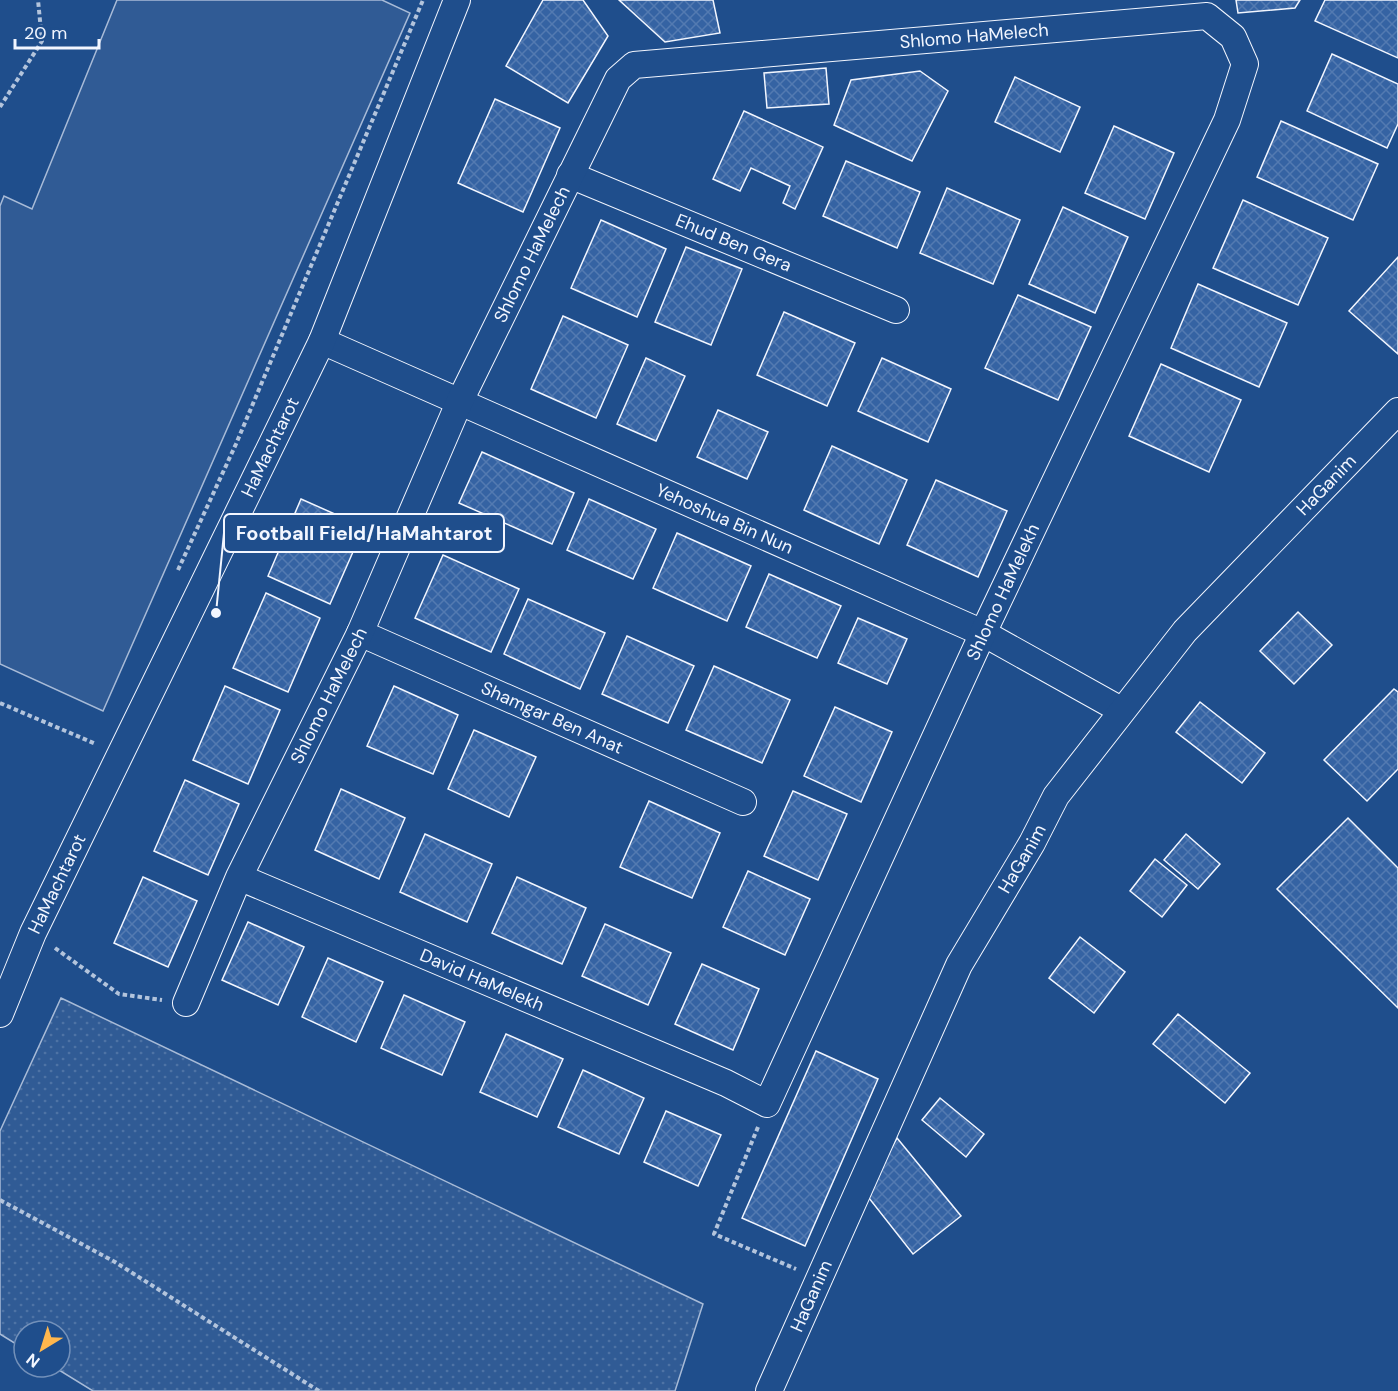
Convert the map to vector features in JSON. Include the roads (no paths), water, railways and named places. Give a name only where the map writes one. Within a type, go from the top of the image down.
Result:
[{"type":"street","name":"HaMachtarot","points":[[0,1014],[33,933],[322,341],[457,0]]},
{"type":"street","name":"Shlomo HaMelech","points":[[186,1003],[239,877],[360,633],[459,403],[618,79],[634,65],[1207,16],[1233,37]]},
{"type":"street","name":"Shlomo HaMelekh","points":[[726,1083],[767,1104],[983,633],[1227,120],[1245,64],[1233,37]]},
{"type":"street","name":"Ehud Ben Gera","points":[[570,176],[897,310]]},
{"type":"street","name":"Yehoshua Bin Nun","points":[[322,341],[983,633],[1121,710]]},
{"type":"street","name":"HaGanim","points":[[769,1391],[959,965],[1032,843],[1056,796],[1185,631],[1398,411]]},
{"type":"street","name":"Shamgar Ben Anat","points":[[360,633],[743,802]]},
{"type":"street","name":"David HaMelekh","points":[[239,877],[726,1083]]},
{"type":"place","name":"Football Field/HaMahtarot","points":[[216,613]]}]
